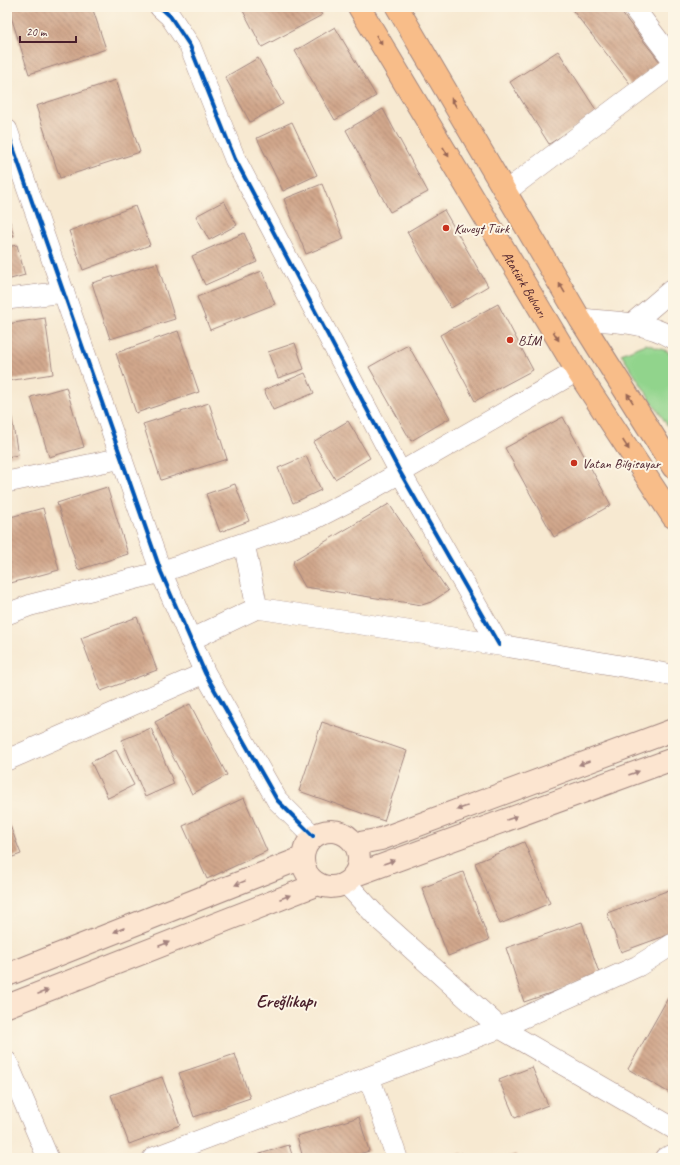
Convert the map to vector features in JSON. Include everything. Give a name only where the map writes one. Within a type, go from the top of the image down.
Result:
[{"type":"main road","name":"Atatürk Bulvarı","points":[[359,7],[576,371],[673,517]]},
{"type":"main road","points":[[397,7],[580,319],[673,467]]},
{"type":"main road","points":[[355,844],[381,839],[673,730]]},
{"type":"main road","points":[[350,879],[357,870],[359,859],[358,849],[349,836],[340,831],[330,830],[324,830],[313,836],[307,842],[303,852],[302,858],[305,872],[311,880],[318,884],[328,887],[338,886],[350,879],[673,759]]},
{"type":"main road","points":[[7,975],[302,858]]},
{"type":"main road","points":[[7,1006],[318,884]]},
{"type":"street","points":[[160,7],[170,16],[190,46],[235,159],[400,472],[499,644]]},
{"type":"street","points":[[634,7],[673,60]]},
{"type":"street","points":[[506,192],[673,65]]},
{"type":"street","points":[[7,130],[13,165],[64,292],[161,572],[190,640],[205,672],[277,800],[313,836]]},
{"type":"street","points":[[633,323],[673,289]]},
{"type":"street","points":[[7,299],[64,292]]},
{"type":"street","points":[[580,319],[633,323],[660,330],[673,338]]},
{"type":"street","points":[[7,614],[31,605],[161,572],[316,518],[363,494],[576,371]]},
{"type":"street","points":[[7,482],[122,458]]},
{"type":"street","points":[[244,543],[257,608]]},
{"type":"street","points":[[190,640],[257,608],[499,644],[673,675]]},
{"type":"street","points":[[7,760],[205,672]]},
{"type":"street","points":[[350,879],[379,919],[500,1028],[673,1128]]},
{"type":"street","points":[[167,1156],[369,1077],[500,1028],[638,966],[673,944]]},
{"type":"street","points":[[7,1062],[48,1158]]},
{"type":"street","points":[[369,1077],[397,1158]]},
{"type":"street","points":[[665,1158],[673,1155]]},
{"type":"green space","points":[[646,344],[667,351],[673,356],[673,434],[621,354]]},
{"type":"building","points":[[8,7],[92,7],[106,49],[29,74]]},
{"type":"building","points":[[241,7],[317,7],[322,15],[262,47]]},
{"type":"building","points":[[570,7],[617,7],[660,62],[631,85]]},
{"type":"building","points":[[335,27],[376,96],[335,120],[295,51]]},
{"type":"building","points":[[558,51],[598,113],[549,144],[510,82]]},
{"type":"building","points":[[258,58],[283,104],[250,122],[225,77]]},
{"type":"building","points":[[116,80],[140,152],[60,178],[36,106]]},
{"type":"building","points":[[383,109],[428,192],[390,212],[346,130]]},
{"type":"building","points":[[292,122],[317,175],[283,191],[257,138]]},
{"type":"building","points":[[322,184],[344,239],[306,254],[284,199]]},
{"type":"building","points":[[224,201],[237,225],[209,240],[196,216]]},
{"type":"building","points":[[135,206],[150,245],[83,270],[69,231]]},
{"type":"building","points":[[444,210],[488,286],[451,308],[407,232]]},
{"type":"building","points":[[7,213],[14,236],[7,238]]},
{"type":"building","points":[[244,233],[257,262],[205,285],[192,256]]},
{"type":"building","points":[[17,245],[25,275],[7,280],[7,247]]},
{"type":"building","points":[[157,263],[175,319],[110,339],[92,283]]},
{"type":"building","points":[[262,271],[275,304],[210,330],[197,297]]},
{"type":"building","points":[[498,304],[533,370],[475,401],[440,335]]},
{"type":"building","points":[[45,318],[53,374],[7,381],[7,324]]},
{"type":"building","points":[[178,331],[199,392],[136,413],[116,353]]},
{"type":"building","points":[[295,343],[304,369],[278,378],[268,352]]},
{"type":"building","points":[[408,345],[450,418],[411,441],[369,367]]},
{"type":"building","points":[[305,373],[314,393],[273,410],[264,390]]},
{"type":"building","points":[[66,387],[84,447],[49,457],[31,397]]},
{"type":"building","points":[[209,403],[227,459],[161,480],[143,424]]},
{"type":"building","points":[[7,407],[10,407],[18,455],[7,457]]},
{"type":"building","points":[[563,417],[611,505],[554,537],[505,448]]},
{"type":"building","points":[[348,421],[370,458],[335,479],[313,442]]},
{"type":"building","points":[[306,456],[321,490],[293,503],[278,468]]},
{"type":"building","points":[[235,484],[249,521],[220,532],[206,494]]},
{"type":"building","points":[[107,487],[128,554],[78,570],[57,503]]},
{"type":"building","points":[[389,504],[448,591],[431,602],[422,605],[305,587],[293,565],[294,560]]},
{"type":"building","points":[[43,508],[59,570],[7,584],[7,518]]},
{"type":"building","points":[[137,617],[157,670],[101,691],[81,638]]},
{"type":"building","points":[[190,704],[227,775],[192,794],[155,722]]},
{"type":"building","points":[[322,722],[407,751],[384,821],[299,791]]},
{"type":"building","points":[[151,728],[174,784],[145,797],[122,740]]},
{"type":"building","points":[[116,750],[134,785],[108,798],[91,762]]},
{"type":"building","points":[[244,798],[267,851],[207,879],[183,826]]},
{"type":"building","points":[[7,818],[21,854],[7,859]]},
{"type":"building","points":[[524,842],[550,903],[500,924],[475,863]]},
{"type":"building","points":[[463,872],[489,940],[448,956],[422,888]]},
{"type":"building","points":[[672,889],[673,933],[621,952],[607,913]]},
{"type":"building","points":[[582,922],[600,976],[524,1002],[506,948]]},
{"type":"building","points":[[668,998],[673,1000],[673,1095],[628,1069]]},
{"type":"building","points":[[235,1054],[250,1098],[194,1117],[179,1073]]},
{"type":"building","points":[[532,1067],[548,1105],[515,1118],[499,1080]]},
{"type":"building","points":[[162,1077],[180,1125],[129,1144],[111,1095]]},
{"type":"building","points":[[359,1117],[369,1151],[346,1158],[303,1158],[297,1136]]},
{"type":"building","points":[[289,1145],[293,1158],[247,1158]]},
{"type":"building","points":[[462,1153],[464,1158],[449,1158]]},
{"type":"building","points":[[516,1154],[518,1158],[505,1158]]},
{"type":"cycle path","points":[[160,7],[170,16],[190,46],[235,159],[400,472],[499,645]]},
{"type":"cycle path","points":[[7,130],[161,572],[205,673],[277,800],[313,836]]},
{"type":"place","name":"Kuveyt Türk","points":[[446,228]]},
{"type":"place","name":"BİM","points":[[510,340]]},
{"type":"place","name":"Vatan Bilgisayar","points":[[574,463]]},
{"type":"district","name":"Ereğlikapı","points":[[286,1001]]}]
